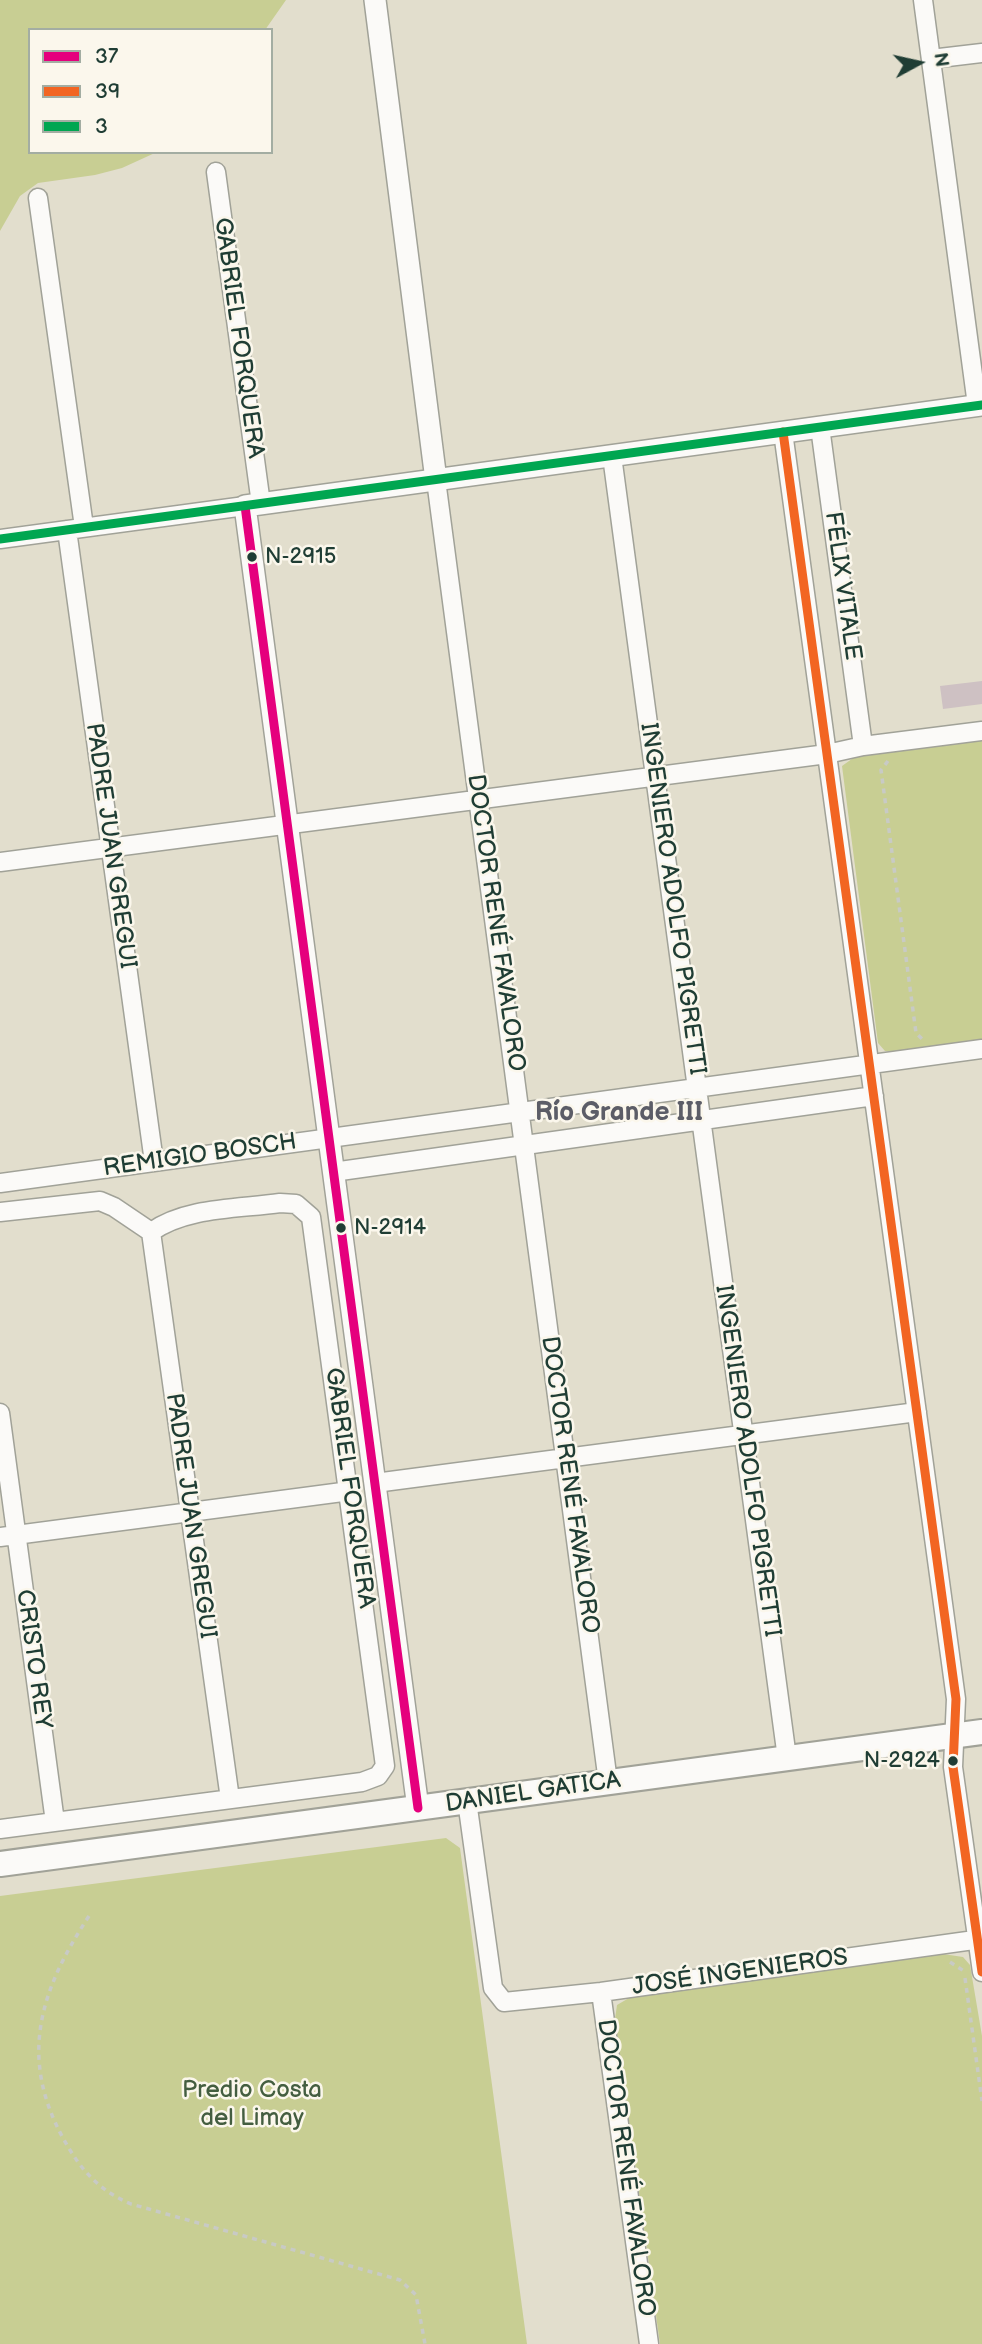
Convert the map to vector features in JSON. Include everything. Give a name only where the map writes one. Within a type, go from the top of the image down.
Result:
[{"type":"main road","name":"DANIEL GATICA","points":[[0,1864],[982,1732]]},
{"type":"street","name":"DOCTOR RENÉ FAVALORO","points":[[375,0],[608,1783]]},
{"type":"street","points":[[0,538],[979,405],[923,0]]},
{"type":"street","points":[[931,59],[982,53]]},
{"type":"street","name":"GABRIEL FORQUERA","points":[[216,172],[287,825],[418,1808]]},
{"type":"street","name":"PADRE JUAN GREGUI","points":[[38,198],[110,848],[154,1163]]},
{"type":"street","name":"FÉLIX VITALE","points":[[820,427],[863,746]]},
{"type":"street","name":"FÉLIX VITALE","points":[[783,432],[956,1699],[953,1768],[980,1940],[982,1972]]},
{"type":"street","name":"INGENIERO ADOLFO PIGRETTI","points":[[612,456],[787,1758]]},
{"type":"street","points":[[0,862],[655,777],[982,731]]},
{"type":"street","name":"REMIGIO BOSCH","points":[[0,1183],[982,1049]]},
{"type":"street","points":[[333,1172],[874,1096]]},
{"type":"street","name":"REMIGIO BOSCH","points":[[0,1212],[100,1202],[114,1207],[150,1232]]},
{"type":"street","name":"GABRIEL FORQUERA","points":[[150,1232],[169,1221],[185,1216],[280,1203],[302,1207],[311,1217],[314,1230],[385,1753],[382,1772],[368,1780],[230,1799]]},
{"type":"street","name":"PADRE JUAN GREGUI","points":[[150,1232],[230,1799]]},
{"type":"street","points":[[375,1483],[917,1412]]},
{"type":"street","name":"CRISTO REY","points":[[0,1413],[8,1536],[55,1822]]},
{"type":"street","points":[[8,1536],[350,1491]]},
{"type":"street","points":[[0,1829],[230,1799]]},
{"type":"street","name":"JOSÉ INGENIEROS","points":[[467,1801],[493,1988],[499,1999],[516,2003],[980,1940]]},
{"type":"street","name":"DOCTOR RENÉ FAVALORO","points":[[601,1992],[649,2344]]},
{"type":"path","points":[[890,758],[881,771],[916,1032],[926,1043]]},
{"type":"path","points":[[89,1916],[56,1969],[43,2016],[39,2053],[43,2090],[50,2112],[85,2173],[99,2187],[131,2204],[400,2280],[416,2295],[420,2304],[425,2344]]},
{"type":"path","points":[[938,1963],[951,1962],[964,1970],[982,2101]]},
{"type":"green space","points":[[0,0],[286,0],[266,28],[28,28],[28,154],[153,154],[122,168],[95,175],[38,183],[20,196],[0,231]]},
{"type":"green space","points":[[982,740],[982,1041],[897,1052],[885,1051],[878,1043],[842,766],[856,756]]},
{"type":"green space","name":"Predio Costa del Limay","points":[[446,1838],[460,1848],[527,2344],[0,2344],[0,1896]]},
{"type":"green space","points":[[943,1954],[963,1957],[970,1965],[982,2036],[982,2344],[660,2344],[615,2019],[617,2005],[629,1998]]},
{"type":"building","points":[[982,681],[982,704],[943,709],[940,686]]},
{"type":"transit line","name":"3","points":[[0,539],[982,405]]},
{"type":"transit line","name":"39","points":[[783,432],[956,1699],[953,1767],[982,1972]]},
{"type":"transit line","name":"37","points":[[245,506],[418,1808]]},
{"type":"place","name":"N-2915","points":[[252,557]]},
{"type":"place","name":"N-2914","points":[[341,1228]]},
{"type":"place","name":"N-2924","points":[[953,1761]]},
{"type":"district","name":"Río Grande III","points":[[619,1113]]}]
